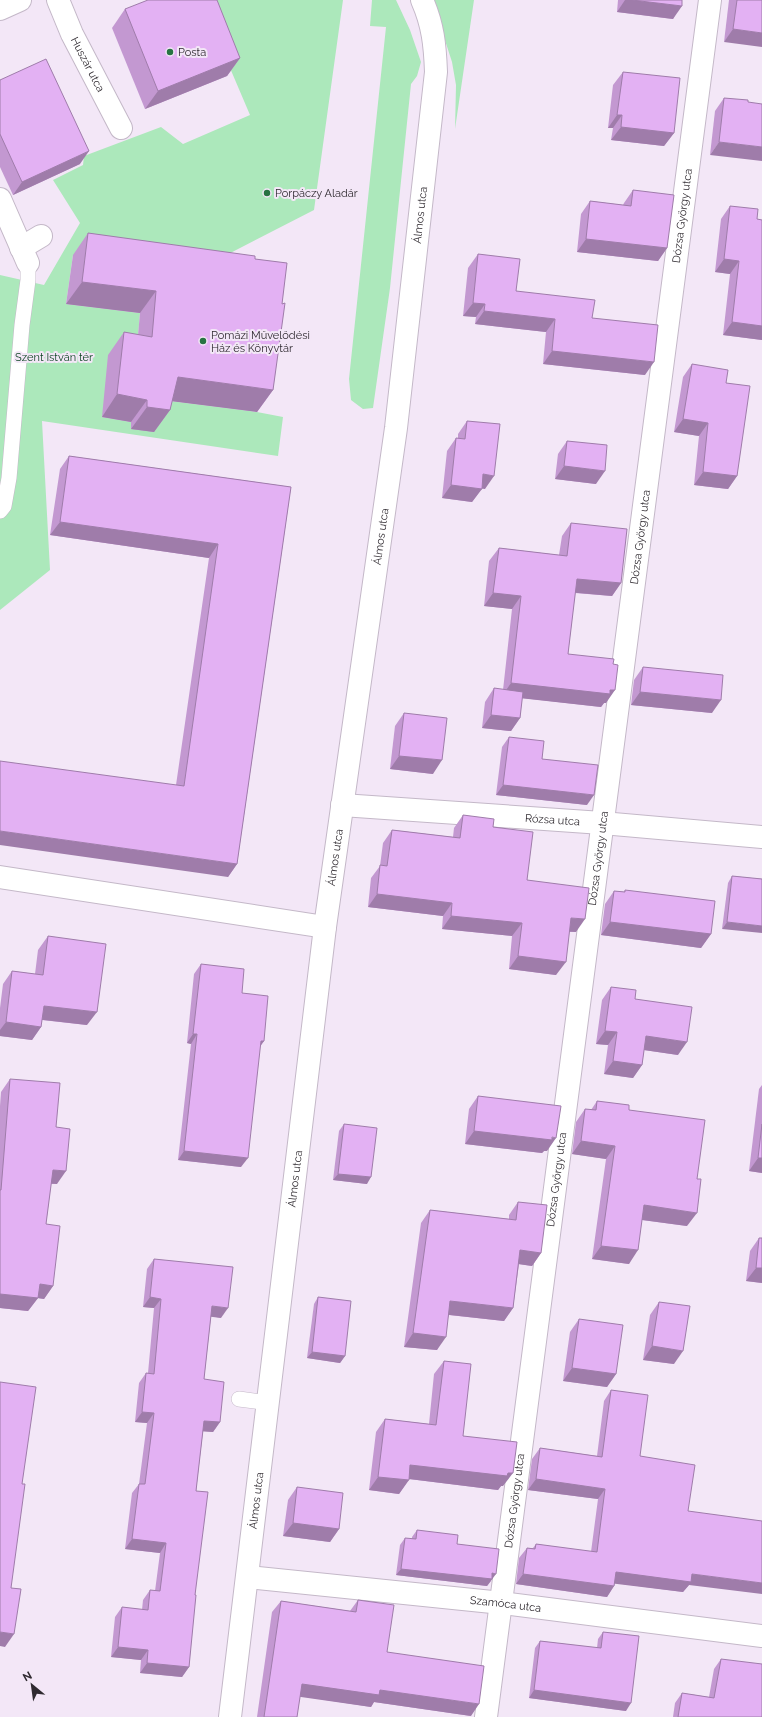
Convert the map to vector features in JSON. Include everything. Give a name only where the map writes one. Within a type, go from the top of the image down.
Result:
[{"type":"street","points":[[0,9],[20,0]]},
{"type":"street","name":"Huszár utca","points":[[58,0],[72,34],[121,128]]},
{"type":"street","name":"Álmos utca","points":[[230,1717],[269,1403],[325,927],[396,428],[436,72],[435,43],[430,17],[422,0]]},
{"type":"street","name":"Dózsa György utca","points":[[486,1717],[710,0]]},
{"type":"street","points":[[0,199],[24,256],[41,236]]},
{"type":"street","name":"Rózsa utca","points":[[342,805],[602,823],[762,837]]},
{"type":"street","points":[[0,877],[325,927]]},
{"type":"street","name":"Szamóca utca","points":[[248,1577],[502,1602],[762,1636]]},
{"type":"lane","points":[[0,511],[4,506],[9,478],[22,325],[28,280],[24,256]]},
{"type":"lane","points":[[238,1399],[269,1403]]},
{"type":"green space","name":"Szent István tér","points":[[201,0],[343,0],[314,210],[207,265],[73,255],[66,304],[140,313],[136,359],[102,417],[131,422],[131,429],[162,400],[257,412],[283,417],[278,456],[42,421],[50,570],[0,610],[0,275],[44,285],[80,223],[53,180],[83,165],[84,156],[161,127],[183,144],[250,115]]},
{"type":"green space","points":[[372,0],[396,0],[410,30],[421,62],[417,76],[411,84],[390,288],[373,408],[363,409],[351,400],[349,379],[386,27],[370,26]]},
{"type":"green space","points":[[432,0],[474,0],[455,129],[456,85],[452,62]]},
{"type":"building","name":"Posta","points":[[148,0],[217,0],[240,58],[158,91],[125,9]]},
{"type":"building","points":[[632,0],[682,0],[682,6]]},
{"type":"building","points":[[737,0],[762,0],[762,33],[733,29]]},
{"type":"building","points":[[46,59],[89,151],[22,182],[0,134],[0,80]]},
{"type":"building","points":[[623,72],[680,78],[674,133],[621,127],[622,115],[617,115]]},
{"type":"building","points":[[724,98],[748,100],[748,102],[762,104],[762,147],[719,142]]},
{"type":"building","points":[[633,190],[674,195],[667,248],[586,239],[590,201],[631,206]]},
{"type":"building","points":[[730,206],[758,209],[757,219],[762,220],[762,326],[732,322],[739,261],[724,259]]},
{"type":"building","name":"Pomázi Művelődési Ház és Könyvtár","points":[[88,233],[255,256],[255,259],[287,263],[282,304],[285,303],[273,390],[178,377],[170,410],[147,407],[147,400],[117,394],[124,332],[152,337],[156,291],[82,282]]},
{"type":"building","points":[[478,254],[520,259],[516,291],[595,300],[592,318],[658,325],[654,362],[552,351],[555,319],[484,311],[485,304],[473,303]]},
{"type":"building","points":[[692,364],[728,370],[726,383],[750,386],[737,476],[703,472],[708,423],[683,419]]},
{"type":"building","points":[[467,421],[500,424],[494,476],[483,474],[482,489],[451,485],[456,438],[465,439]]},
{"type":"building","points":[[567,441],[607,445],[605,471],[564,466]]},
{"type":"building","points":[[69,456],[291,487],[237,864],[0,831],[0,761],[184,786],[218,544],[60,522]]},
{"type":"building","points":[[571,523],[627,529],[621,583],[577,579],[568,654],[614,659],[613,664],[618,665],[615,690],[610,690],[610,694],[511,683],[521,596],[493,593],[499,548],[567,556]]},
{"type":"building","points":[[643,667],[723,675],[721,700],[640,692]]},
{"type":"building","points":[[494,688],[523,692],[520,718],[491,715]]},
{"type":"building","points":[[404,713],[447,718],[442,760],[399,756]]},
{"type":"building","points":[[509,737],[544,741],[542,759],[598,765],[594,795],[503,785]]},
{"type":"building","points":[[463,815],[494,819],[493,827],[533,832],[527,880],[589,888],[585,919],[571,918],[566,962],[518,956],[522,923],[451,916],[452,903],[377,894],[380,865],[387,866],[392,830],[460,838]]},
{"type":"building","points":[[732,876],[762,879],[762,926],[727,922]]},
{"type":"building","points":[[625,890],[715,901],[711,934],[610,922],[614,891],[625,892]]},
{"type":"building","points":[[48,936],[106,944],[97,1012],[44,1006],[41,1027],[6,1022],[12,971],[43,975]]},
{"type":"building","points":[[201,964],[244,969],[242,993],[268,996],[264,1041],[261,1041],[248,1158],[184,1151],[197,1034],[193,1034]]},
{"type":"building","points":[[611,987],[636,990],[635,999],[692,1007],[687,1042],[646,1036],[642,1065],[613,1061],[617,1032],[605,1031]]},
{"type":"building","points":[[10,1079],[60,1083],[56,1127],[70,1129],[66,1171],[53,1170],[46,1224],[60,1226],[53,1286],[40,1284],[38,1298],[0,1294],[0,1190]]},
{"type":"building","points":[[478,1096],[561,1106],[556,1138],[552,1137],[552,1140],[474,1131]]},
{"type":"building","points":[[597,1101],[629,1105],[629,1110],[705,1120],[697,1179],[701,1179],[697,1213],[644,1205],[638,1250],[601,1246],[615,1146],[581,1141],[585,1109],[596,1110]]},
{"type":"building","points":[[344,1124],[377,1128],[371,1177],[338,1174]]},
{"type":"building","points":[[762,1124],[762,1158],[758,1158]]},
{"type":"building","points":[[518,1202],[547,1205],[541,1253],[520,1250],[513,1308],[450,1301],[446,1337],[413,1333],[430,1210],[516,1220]]},
{"type":"building","points":[[759,1238],[762,1238],[762,1268],[756,1268]]},
{"type":"building","points":[[154,1259],[233,1267],[228,1308],[212,1306],[204,1379],[224,1382],[220,1422],[204,1421],[196,1491],[208,1492],[195,1595],[189,1667],[147,1663],[148,1650],[118,1647],[122,1607],[148,1610],[150,1590],[160,1591],[166,1543],[132,1539],[139,1484],[145,1484],[154,1413],[142,1412],[146,1373],[154,1374],[161,1299],[150,1297]]},
{"type":"building","points":[[318,1297],[351,1301],[345,1356],[312,1352]]},
{"type":"building","points":[[659,1302],[690,1306],[683,1351],[652,1346]]},
{"type":"building","points":[[579,1319],[623,1325],[616,1374],[572,1368]]},
{"type":"building","points":[[444,1361],[471,1364],[463,1436],[517,1442],[513,1473],[508,1473],[507,1476],[410,1465],[409,1480],[378,1477],[385,1419],[436,1425]]},
{"type":"building","points":[[0,1382],[36,1387],[22,1484],[25,1484],[11,1588],[21,1589],[14,1634],[0,1632]]},
{"type":"building","points":[[611,1390],[648,1395],[640,1456],[695,1465],[688,1511],[762,1521],[762,1583],[692,1574],[691,1582],[616,1572],[614,1586],[523,1574],[527,1548],[535,1549],[536,1544],[597,1552],[605,1489],[536,1479],[540,1448],[602,1457]]},
{"type":"building","points":[[297,1487],[343,1493],[339,1529],[293,1523]]},
{"type":"building","points":[[417,1530],[458,1535],[457,1544],[499,1549],[496,1574],[492,1573],[492,1579],[401,1569],[405,1538],[416,1539]]},
{"type":"building","points":[[358,1600],[394,1605],[387,1652],[484,1666],[479,1704],[380,1690],[379,1695],[302,1684],[297,1717],[264,1717],[281,1601],[356,1612]]},
{"type":"building","points":[[603,1632],[639,1636],[631,1703],[534,1690],[540,1641],[601,1648]]},
{"type":"building","points":[[721,1659],[762,1664],[762,1717],[678,1717],[682,1693],[714,1698]]},
{"type":"place","name":"Posta","points":[[170,52]]},
{"type":"place","name":"Porpáczy Aladár","points":[[267,193]]},
{"type":"place","name":"Pomázi Művelődési Ház és Könyvtár","points":[[203,341]]}]
